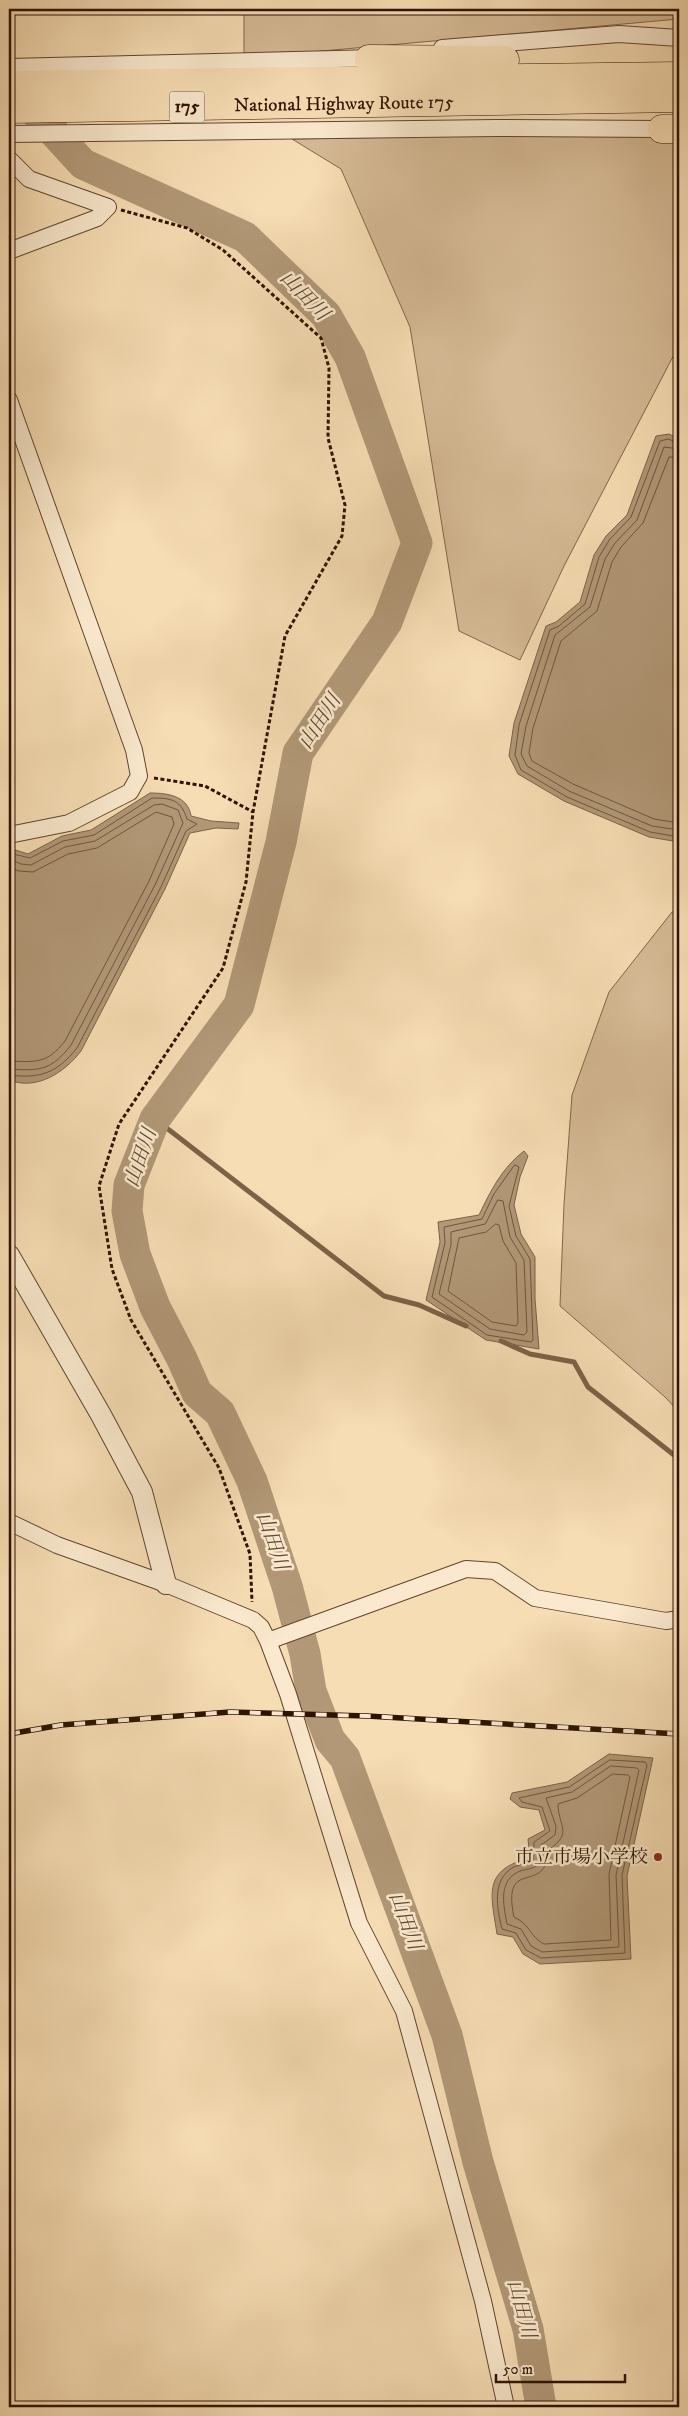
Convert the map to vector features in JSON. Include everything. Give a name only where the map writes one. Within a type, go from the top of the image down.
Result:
[{"type":"highway","name":"National Highway Route 175","points":[[9,109],[366,94],[630,77],[679,76]]},
{"type":"highway","name":"National Highway Route 175","points":[[9,85],[366,94],[679,98]]},
{"type":"street","points":[[9,134],[366,94],[422,49],[619,34],[679,38]]},
{"type":"street","points":[[9,67],[366,94],[497,128],[674,131]]},
{"type":"street","points":[[9,159],[29,179],[108,207],[97,218],[9,251]]},
{"type":"street","points":[[9,400],[134,750],[139,776],[130,792],[69,823],[9,835]]},
{"type":"street","points":[[9,1255],[101,1415],[142,1492],[166,1584]]},
{"type":"street","points":[[9,1522],[58,1545],[166,1584],[253,1620],[261,1627],[268,1640],[288,1694],[359,1923],[404,2011],[483,2301],[506,2407]]},
{"type":"street","points":[[268,1640],[466,1569],[494,1571],[535,1598],[666,1621],[679,1619]]},
{"type":"path","points":[[108,207],[186,228],[223,250],[321,338],[329,368],[328,438],[345,506],[342,536],[284,636],[253,812],[246,882],[223,968],[119,1124],[100,1186],[112,1269],[131,1320],[219,1468],[250,1554],[253,1620]]},
{"type":"path","points":[[139,776],[205,786],[253,812]]},
{"type":"shaded area","points":[[244,9],[679,9],[679,19],[244,58]]},
{"type":"shaded area","points":[[679,132],[679,345],[564,566],[520,660],[459,631],[410,327],[341,169],[292,139]]},
{"type":"shaded area","points":[[679,911],[679,1412],[665,1397],[560,1306],[564,1204],[572,1095],[609,992],[672,912]]},
{"type":"water","points":[[669,434],[679,439],[679,842],[649,837],[564,801],[518,774],[509,756],[514,723],[546,626],[556,622],[580,602],[594,555],[606,536],[627,515],[656,436]]},
{"type":"water","points":[[150,793],[176,797],[186,804],[191,816],[211,821],[239,823],[238,829],[216,828],[190,833],[165,889],[81,1051],[74,1059],[50,1078],[30,1083],[19,1083],[9,1080],[9,848],[28,854],[62,836],[91,830]]},
{"type":"water","points":[[524,1151],[528,1156],[520,1177],[514,1205],[521,1234],[535,1257],[535,1299],[539,1349],[486,1340],[426,1300],[440,1242],[438,1222],[479,1215],[503,1172]]},
{"type":"water","points":[[609,1754],[653,1758],[627,1876],[631,1959],[540,1964],[523,1954],[513,1937],[497,1934],[492,1896],[493,1885],[504,1869],[530,1858],[528,1839],[545,1830],[539,1810],[520,1807],[510,1799],[512,1793],[567,1782]]},
{"type":"waterway","name":"山田川","points":[[16,91],[83,164],[245,237],[326,315],[350,357],[417,543],[387,622],[298,753],[281,842],[239,1005],[155,1119],[129,1185],[127,1211],[135,1254],[155,1307],[197,1393],[220,1413],[252,1481],[287,1586],[305,1654],[311,1691],[330,1740],[345,1758],[447,2035],[478,2162],[528,2329],[541,2407]]},
{"type":"waterway","points":[[155,1119],[384,1296],[419,1305],[466,1326]]},
{"type":"waterway","points":[[501,1341],[530,1354],[574,1362],[588,1387],[679,1459]]},
{"type":"railway","points":[[9,1734],[61,1725],[230,1712],[367,1716],[679,1734]]},
{"type":"place","name":"市立市場小学校","points":[[658,1857]]}]
